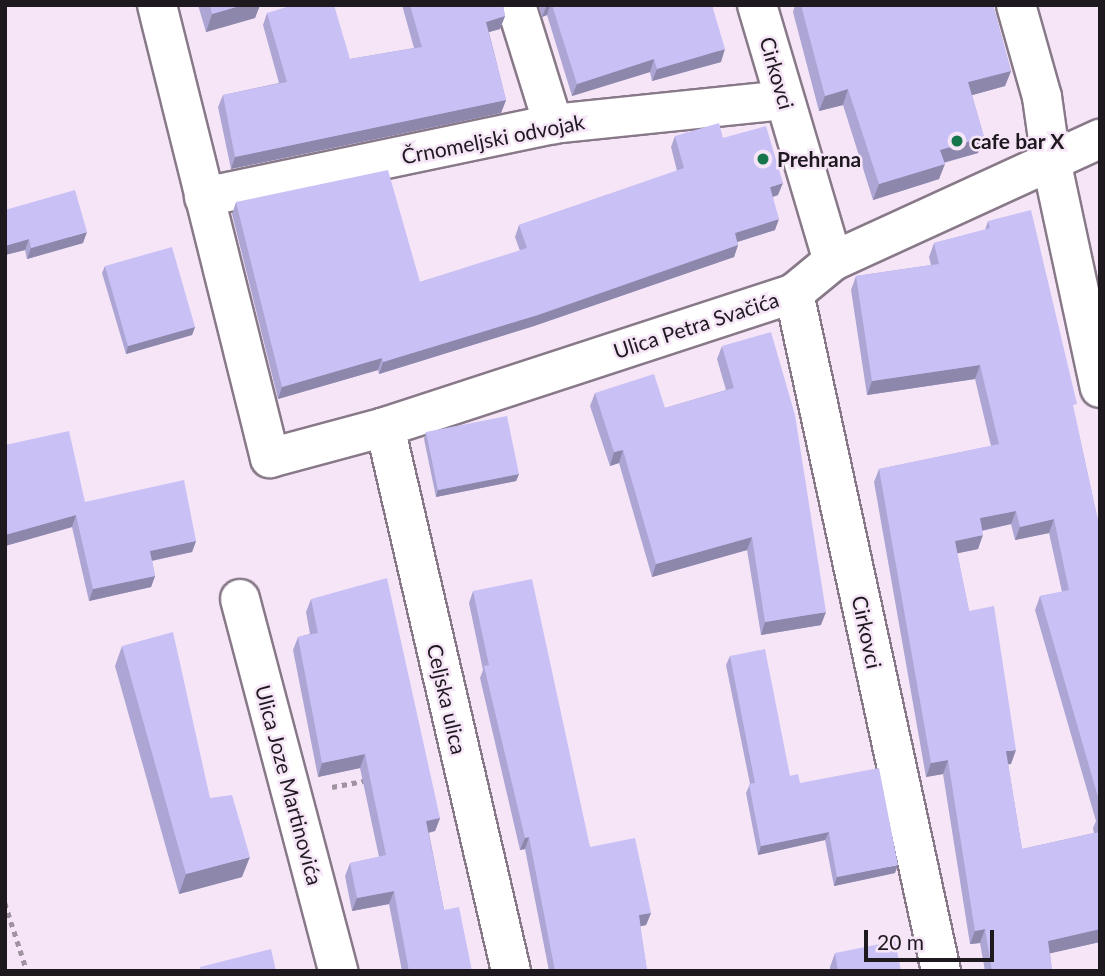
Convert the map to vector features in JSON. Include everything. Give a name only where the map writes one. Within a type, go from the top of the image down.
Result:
[{"type":"street","points":[[157,5],[204,197]]},
{"type":"street","points":[[516,5],[553,124]]},
{"type":"street","name":"Cirkovci","points":[[757,5],[833,261]]},
{"type":"street","points":[[1016,5],[1042,97],[1051,160],[1100,388]]},
{"type":"street","name":"Črnomeljski odvojak","points":[[204,197],[553,124],[785,100]]},
{"type":"street","name":"Ulica Petra Svačića","points":[[204,197],[270,458],[385,427],[794,293],[833,261],[1100,139]]},
{"type":"street","name":"Cirkovci","points":[[794,293],[941,971]]},
{"type":"street","name":"Celjska ulica","points":[[385,427],[510,971]]},
{"type":"street","name":"Ulica Joze Martinovića","points":[[240,599],[338,971]]},
{"type":"path","points":[[291,795],[370,779]]},
{"type":"path","points":[[5,903],[27,971]]},
{"type":"building","points":[[210,5],[243,5],[212,14]]},
{"type":"building","points":[[293,5],[334,5],[350,59],[422,47],[410,5],[503,5],[505,16],[486,22],[506,100],[235,157],[223,95],[287,82],[267,13]]},
{"type":"building","points":[[552,5],[712,5],[725,49],[657,69],[654,59],[577,84]]},
{"type":"building","points":[[801,5],[993,5],[1011,71],[968,82],[984,137],[940,150],[945,164],[879,184],[848,89],[825,96]]},
{"type":"building","points":[[719,123],[723,138],[766,126],[783,183],[770,187],[779,219],[735,233],[738,245],[538,315],[383,362],[382,358],[282,387],[236,202],[388,170],[420,282],[527,248],[519,225],[684,168],[675,136]]},
{"type":"building","points":[[75,190],[87,232],[31,248],[29,239],[5,246],[5,210]]},
{"type":"building","points":[[1031,210],[1077,404],[1073,405],[1100,530],[1100,804],[1040,596],[1069,590],[1054,519],[1020,527],[1016,511],[980,518],[983,535],[955,541],[969,611],[994,606],[1016,750],[1006,751],[1022,849],[1100,832],[1100,929],[1048,941],[1052,971],[992,971],[985,929],[975,931],[948,760],[931,763],[879,469],[999,444],[980,365],[872,381],[856,276],[939,264],[934,243],[990,228],[988,221]]},
{"type":"building","points":[[172,247],[195,327],[128,346],[105,266]]},
{"type":"building","points":[[771,332],[795,415],[826,612],[765,622],[752,537],[656,564],[623,450],[614,452],[595,393],[654,374],[665,408],[734,388],[722,346]]},
{"type":"building","points":[[507,416],[519,474],[438,490],[426,432]]},
{"type":"building","points":[[69,431],[85,502],[184,480],[196,541],[150,551],[155,576],[93,589],[76,515],[5,535],[5,445]]},
{"type":"building","points":[[387,578],[440,818],[426,821],[444,910],[459,907],[472,971],[409,971],[394,891],[357,898],[350,863],[386,855],[365,754],[322,763],[298,637],[318,633],[311,599]]},
{"type":"building","points":[[532,579],[590,847],[635,838],[651,913],[639,915],[647,971],[555,971],[529,837],[525,838],[484,666],[489,665],[473,591]]},
{"type":"building","points":[[173,632],[210,798],[232,795],[250,857],[186,874],[122,646]]},
{"type":"building","points":[[765,649],[790,776],[798,774],[800,783],[879,768],[898,865],[837,877],[829,832],[761,846],[749,784],[755,783],[730,656]]},
{"type":"building","points":[[895,941],[901,971],[838,971],[835,953]]},
{"type":"building","points":[[271,949],[276,971],[201,971],[200,967]]},
{"type":"place","name":"cafe bar X","points":[[957,141]]},
{"type":"place","name":"Prehrana","points":[[763,159]]}]
